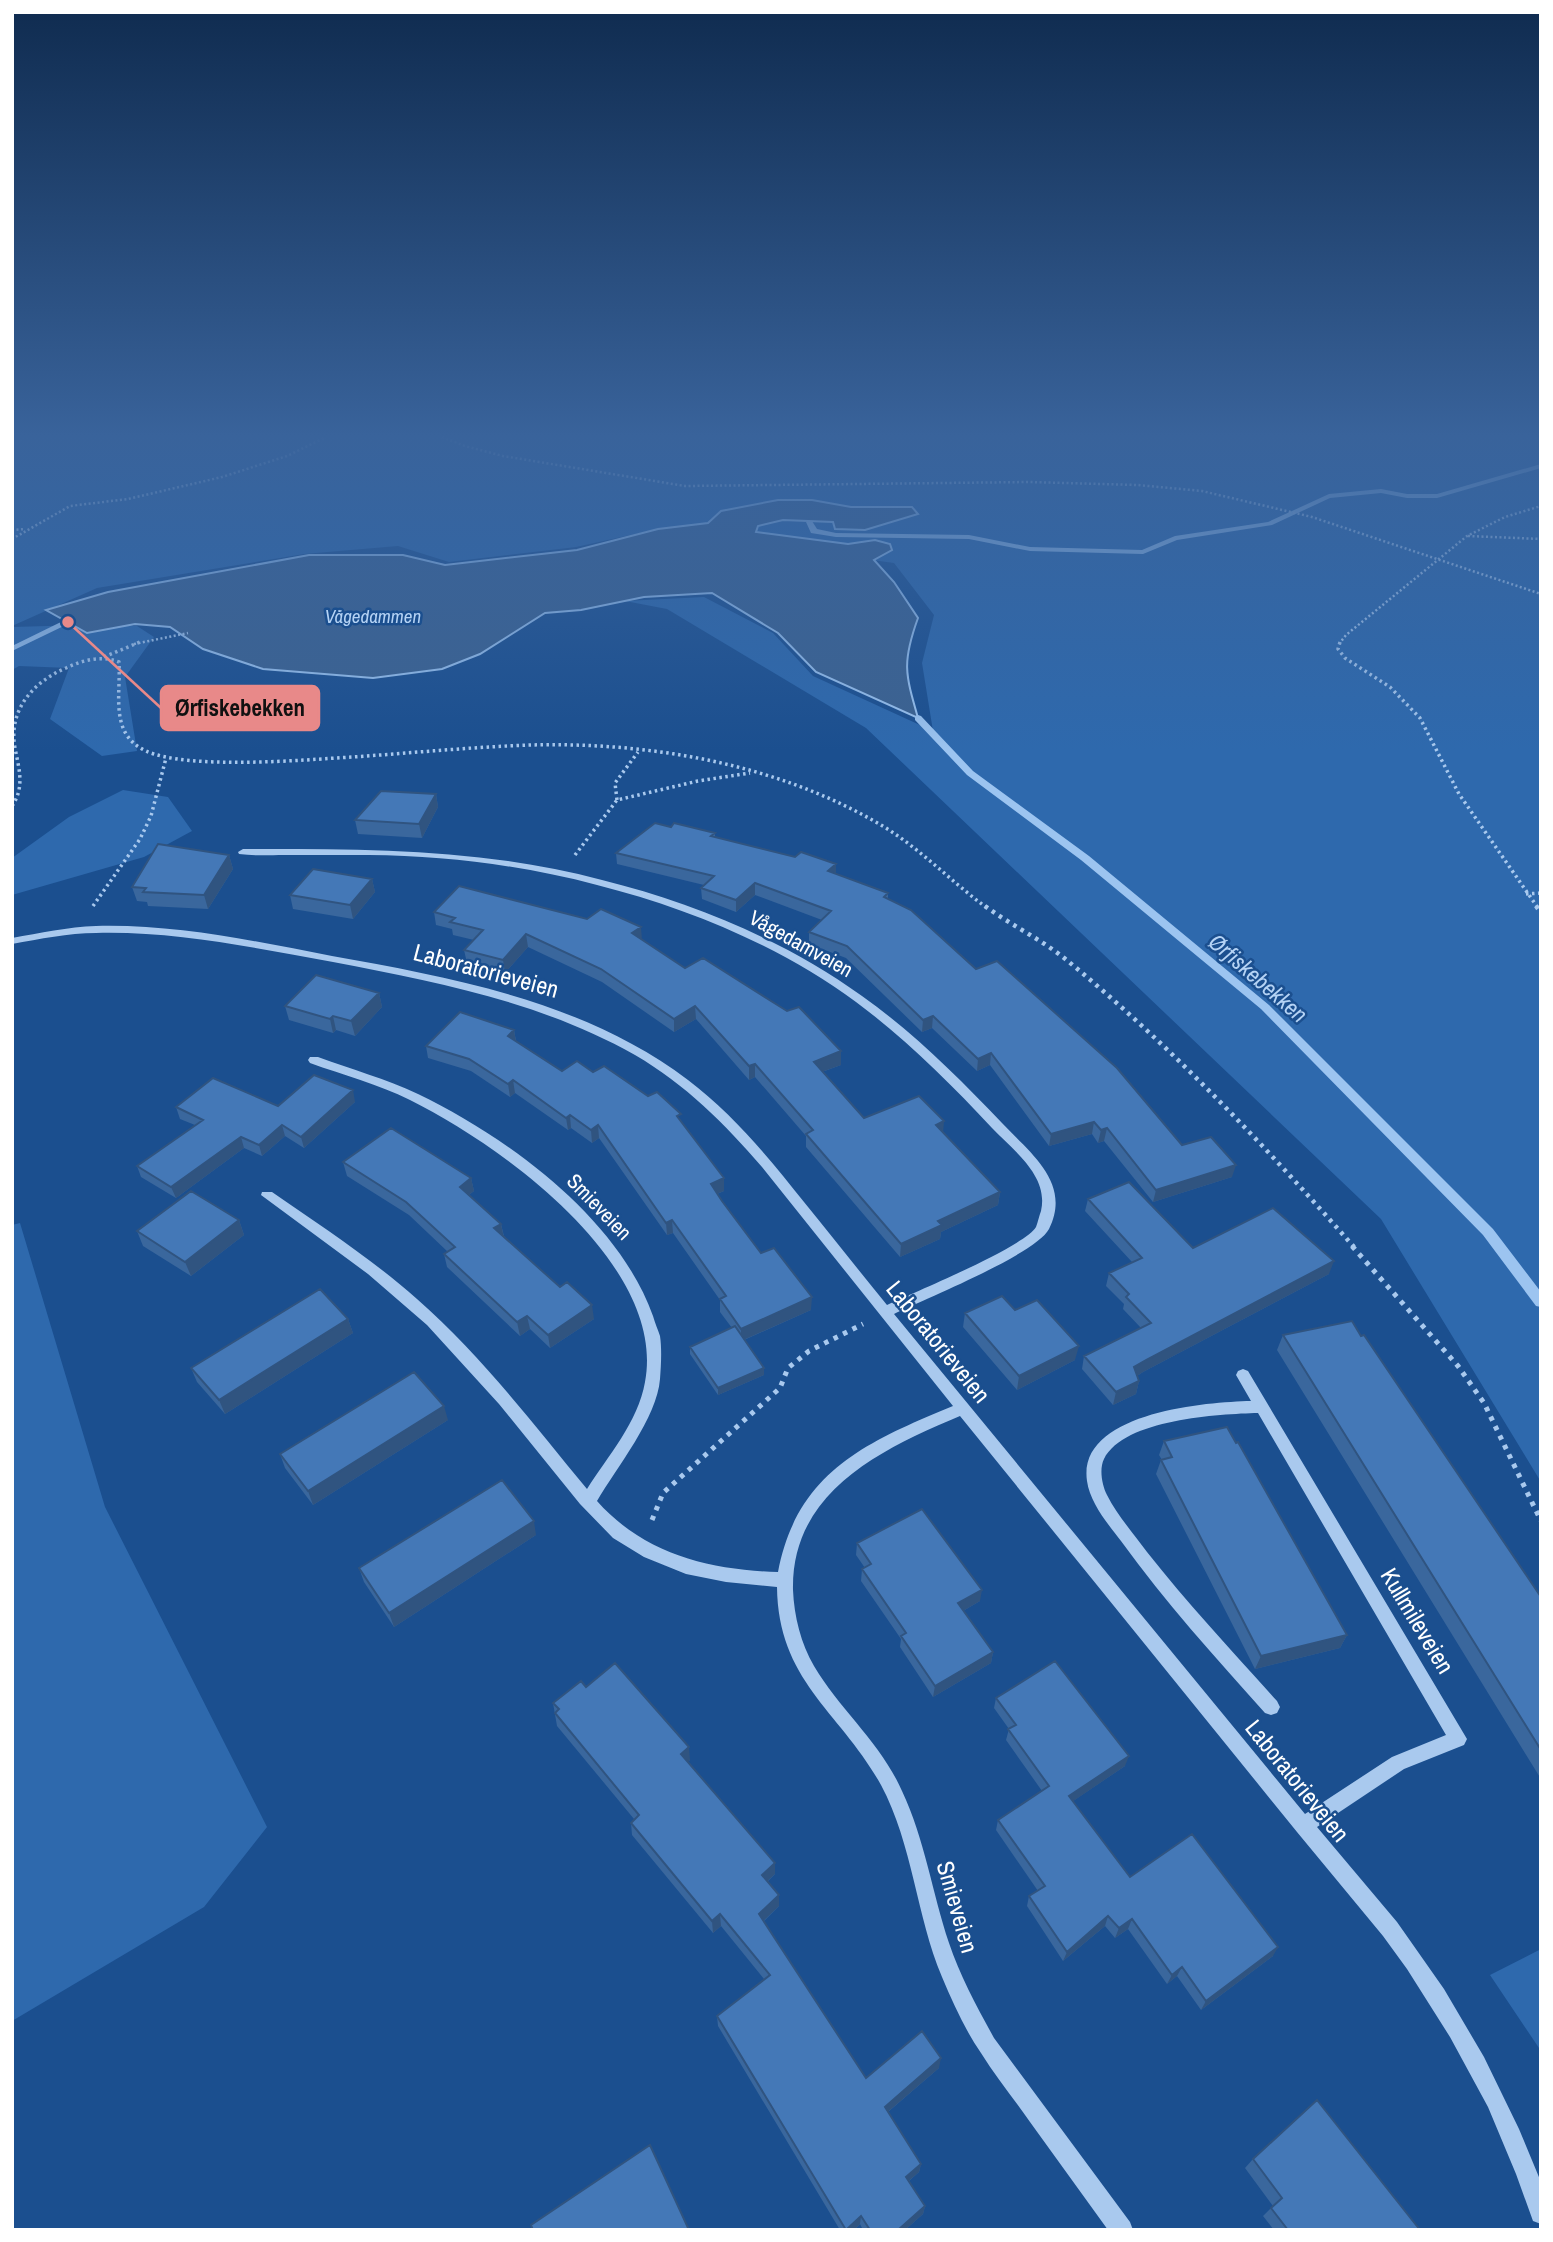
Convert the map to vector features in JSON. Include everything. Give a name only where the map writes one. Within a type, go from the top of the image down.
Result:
[{"type":"street","name":"Vågedamveien","points":[[243,852],[428,855],[490,861],[610,885],[740,930],[831,979],[929,1057],[1041,1172],[1050,1199],[1043,1227],[1034,1238],[1004,1256],[885,1312]]},
{"type":"street","name":"Laboratorieveien","points":[[12,941],[83,929],[125,927],[173,931],[490,990],[583,1024],[655,1062],[703,1097],[752,1147],[962,1409],[1303,1826],[1390,1928],[1461,2032],[1495,2098],[1525,2166],[1541,2213]]},
{"type":"street","name":"Smieveien","points":[[314,1060],[414,1097],[486,1138],[552,1191],[627,1272],[646,1308],[651,1325],[654,1344],[653,1382],[639,1417],[588,1501]]},
{"type":"street","points":[[267,1195],[403,1294],[430,1319],[495,1389],[588,1501],[613,1528],[631,1542],[677,1563],[712,1573],[743,1579],[785,1580]]},
{"type":"street","name":"Kullmileveien","points":[[1243,1375],[1262,1407]]},
{"type":"street","points":[[1262,1407],[1198,1409],[1112,1437],[1099,1450],[1094,1462],[1094,1479],[1103,1504],[1141,1556],[1200,1630],[1271,1707]]},
{"type":"street","name":"Smieveien","points":[[962,1409],[894,1437],[833,1479],[804,1514],[792,1539],[785,1580],[788,1622],[808,1671],[887,1779],[904,1819],[954,1984],[987,2045],[1122,2230]]},
{"type":"lane","name":"Kullmileveien","points":[[1262,1407],[1458,1739],[1398,1763],[1303,1826]]},
{"type":"path","points":[[1383,542],[1541,594]]},
{"type":"path","points":[[1460,542],[1346,635],[1339,643],[1338,649],[1345,658],[1407,701],[1420,719],[1459,794],[1525,894],[1541,913]]},
{"type":"path","points":[[12,806],[21,786],[14,743],[14,721],[21,701],[36,685],[60,671],[103,657],[134,642],[158,635],[188,633]]},
{"type":"path","points":[[103,657],[119,662],[117,709],[122,730],[135,745],[166,758],[311,760],[509,746],[580,746],[720,763],[861,813],[896,835],[984,906],[1036,937],[1066,960],[1180,1062],[1238,1119],[1458,1366],[1484,1402],[1541,1521]]},
{"type":"path","points":[[617,800],[615,783],[638,751]]},
{"type":"path","points":[[83,929],[97,900],[140,839],[151,816],[166,758]]},
{"type":"path","points":[[559,875],[617,800],[698,781],[754,773]]},
{"type":"path","points":[[1525,894],[1541,893]]},
{"type":"path","points":[[631,1542],[655,1516],[663,1493],[780,1388],[788,1368],[809,1351],[885,1312]]},
{"type":"shaded area","points":[[12,542],[600,542],[449,562],[398,546],[304,554],[97,588],[12,626]]},
{"type":"shaded area","points":[[738,542],[1541,542],[1541,1482],[1381,1219],[866,728],[667,609],[625,601],[704,597],[773,633],[813,676],[933,731],[922,663],[934,615],[894,563]]},
{"type":"shaded area","points":[[137,626],[154,637],[125,677],[137,751],[102,756],[50,719],[69,668],[19,666],[12,670],[12,627]]},
{"type":"shaded area","points":[[123,790],[168,797],[192,831],[144,857],[12,895],[12,858],[69,817]]},
{"type":"shaded area","points":[[20,1223],[105,1507],[267,1827],[204,1907],[12,2021],[12,1225]]},
{"type":"shaded area","points":[[1541,1949],[1541,2051],[1490,1975]]},
{"type":"water","name":"Vågedammen","points":[[609,542],[830,542],[848,544],[881,542],[890,544],[892,550],[874,560],[894,582],[918,618],[909,646],[907,668],[918,718],[816,672],[778,633],[712,593],[644,597],[581,610],[545,613],[480,654],[442,669],[373,678],[263,669],[203,649],[170,627],[135,624],[87,633],[46,610],[108,592],[309,555],[403,555],[445,565],[577,550]]},
{"type":"building","points":[[381,791],[436,794],[419,824],[355,820]]},
{"type":"building","points":[[655,823],[671,827],[674,823],[715,833],[711,836],[795,857],[801,852],[836,864],[828,871],[888,893],[884,897],[911,910],[976,969],[997,961],[1117,1068],[1182,1145],[1211,1137],[1236,1165],[1156,1190],[1107,1128],[1101,1130],[1094,1122],[1051,1134],[991,1053],[978,1059],[933,1016],[923,1020],[847,946],[809,932],[831,911],[755,883],[736,900],[701,888],[714,876],[616,853]]},
{"type":"building","points":[[158,844],[229,855],[204,895],[143,892],[146,888],[132,887]]},
{"type":"building","points":[[313,869],[372,879],[350,905],[290,895]]},
{"type":"building","points":[[459,886],[587,919],[601,909],[641,927],[632,933],[685,968],[703,958],[787,1011],[799,1007],[841,1051],[814,1062],[864,1118],[919,1096],[944,1121],[936,1125],[1000,1192],[938,1221],[942,1225],[901,1244],[806,1134],[813,1130],[755,1064],[749,1066],[695,1006],[674,1019],[601,969],[526,934],[503,960],[464,950],[483,930],[450,922],[455,918],[434,912]]},
{"type":"building","points":[[316,975],[379,993],[351,1021],[333,1016],[330,1019],[285,1006]]},
{"type":"building","points":[[460,1012],[514,1030],[508,1036],[562,1071],[577,1061],[593,1072],[604,1066],[648,1096],[657,1092],[681,1114],[677,1116],[724,1178],[711,1184],[761,1253],[774,1248],[812,1297],[741,1329],[720,1299],[726,1296],[672,1220],[666,1223],[598,1125],[591,1130],[570,1115],[566,1118],[513,1080],[508,1084],[469,1059],[426,1046]]},
{"type":"building","points":[[314,1075],[353,1090],[301,1137],[282,1125],[259,1145],[241,1137],[171,1187],[137,1166],[203,1120],[176,1107],[213,1078],[278,1106]]},
{"type":"building","points":[[391,1128],[471,1178],[460,1187],[501,1224],[494,1228],[560,1287],[567,1282],[592,1305],[548,1335],[527,1316],[517,1322],[444,1254],[455,1247],[406,1202],[343,1162]]},
{"type":"building","points":[[1129,1182],[1193,1248],[1273,1208],[1334,1261],[1134,1367],[1139,1381],[1116,1392],[1084,1356],[1151,1323],[1126,1297],[1129,1294],[1109,1273],[1142,1258],[1088,1199]]},
{"type":"building","points":[[191,1191],[239,1220],[185,1262],[137,1231]]},
{"type":"building","points":[[320,1289],[348,1319],[219,1400],[191,1368]]},
{"type":"building","points":[[1002,1296],[1015,1310],[1037,1300],[1079,1346],[1019,1376],[965,1313]]},
{"type":"building","points":[[1352,1321],[1541,1597],[1541,1750],[1283,1335]]},
{"type":"building","points":[[735,1326],[764,1368],[718,1388],[690,1347]]},
{"type":"building","points":[[414,1372],[444,1406],[308,1491],[280,1454]]},
{"type":"building","points":[[1227,1427],[1347,1635],[1261,1656],[1161,1460],[1172,1457],[1164,1441]]},
{"type":"building","points":[[502,1480],[534,1521],[389,1613],[359,1568]]},
{"type":"building","points":[[922,1509],[982,1590],[958,1603],[993,1652],[935,1686],[901,1636],[906,1633],[862,1569],[871,1564],[857,1543]]},
{"type":"building","points":[[1055,1661],[1129,1756],[1069,1796],[1130,1877],[1192,1834],[1278,1947],[1206,2001],[1182,1967],[1172,1975],[1132,1919],[1119,1928],[1108,1916],[1067,1952],[1029,1896],[1045,1886],[998,1820],[1049,1786],[1008,1729],[1016,1725],[996,1698]]},
{"type":"building","points":[[615,1663],[689,1747],[681,1754],[775,1863],[762,1875],[779,1895],[759,1914],[866,2078],[922,2031],[941,2058],[885,2107],[921,2164],[906,2177],[925,2206],[898,2230],[870,2230],[861,2216],[846,2230],[717,2016],[770,1975],[720,1914],[712,1921],[631,1823],[639,1815],[555,1713],[559,1709],[553,1703],[581,1681],[586,1687]]},
{"type":"building","points":[[1317,2100],[1420,2230],[1288,2230],[1271,2208],[1282,2198],[1253,2159]]},
{"type":"building","points":[[650,2145],[689,2230],[533,2230],[531,2225]]},
{"type":"waterway","points":[[993,542],[1030,549],[1143,552],[1167,542]]},
{"type":"waterway","name":"Ørfiskebekken","points":[[12,649],[68,622]]},
{"type":"waterway","name":"Ørfiskebekken","points":[[918,718],[970,773],[1085,858],[1265,1007],[1488,1232],[1541,1302]]},
{"type":"place","name":"Ørfiskebekken","points":[[68,622]]}]
